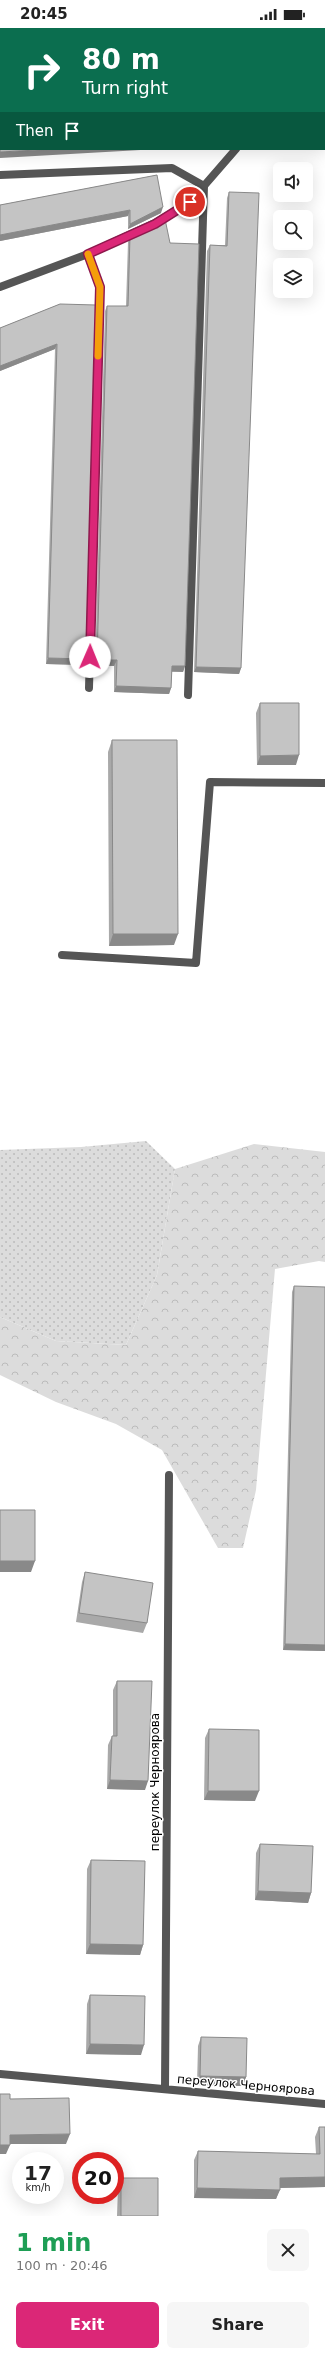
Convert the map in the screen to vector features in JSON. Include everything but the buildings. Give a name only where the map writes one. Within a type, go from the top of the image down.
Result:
[{"type":"street","points":[[0,287],[88,254],[155,224],[190,202],[235,150]]},
{"type":"street","points":[[0,175],[172,168],[204,186]]},
{"type":"street","points":[[188,695],[204,186]]},
{"type":"street","points":[[88,254],[100,287],[89,688]]},
{"type":"street","points":[[62,955],[196,963],[210,782],[325,783]]},
{"type":"street","name":"переулок Черноярова","points":[[165,2089],[169,1475]]},
{"type":"street","name":"переулок Черноярова","points":[[0,2074],[325,2104]]},
{"type":"green space","points":[[146,1141],[175,1169],[157,1275],[126,1345],[56,1341],[0,1317],[0,1150],[81,1147]]},
{"type":"green space","points":[[254,1144],[325,1152],[325,1262],[319,1261],[275,1269],[256,1490],[243,1548],[218,1548],[162,1450],[116,1424],[56,1402],[0,1375],[0,1317],[56,1341],[126,1345],[157,1275],[175,1169]]},
{"type":"slow traffic","points":[[88,254],[100,287],[98,356]]},
{"type":"route","points":[[90,657],[100,287],[88,254],[155,224],[190,202]]}]
